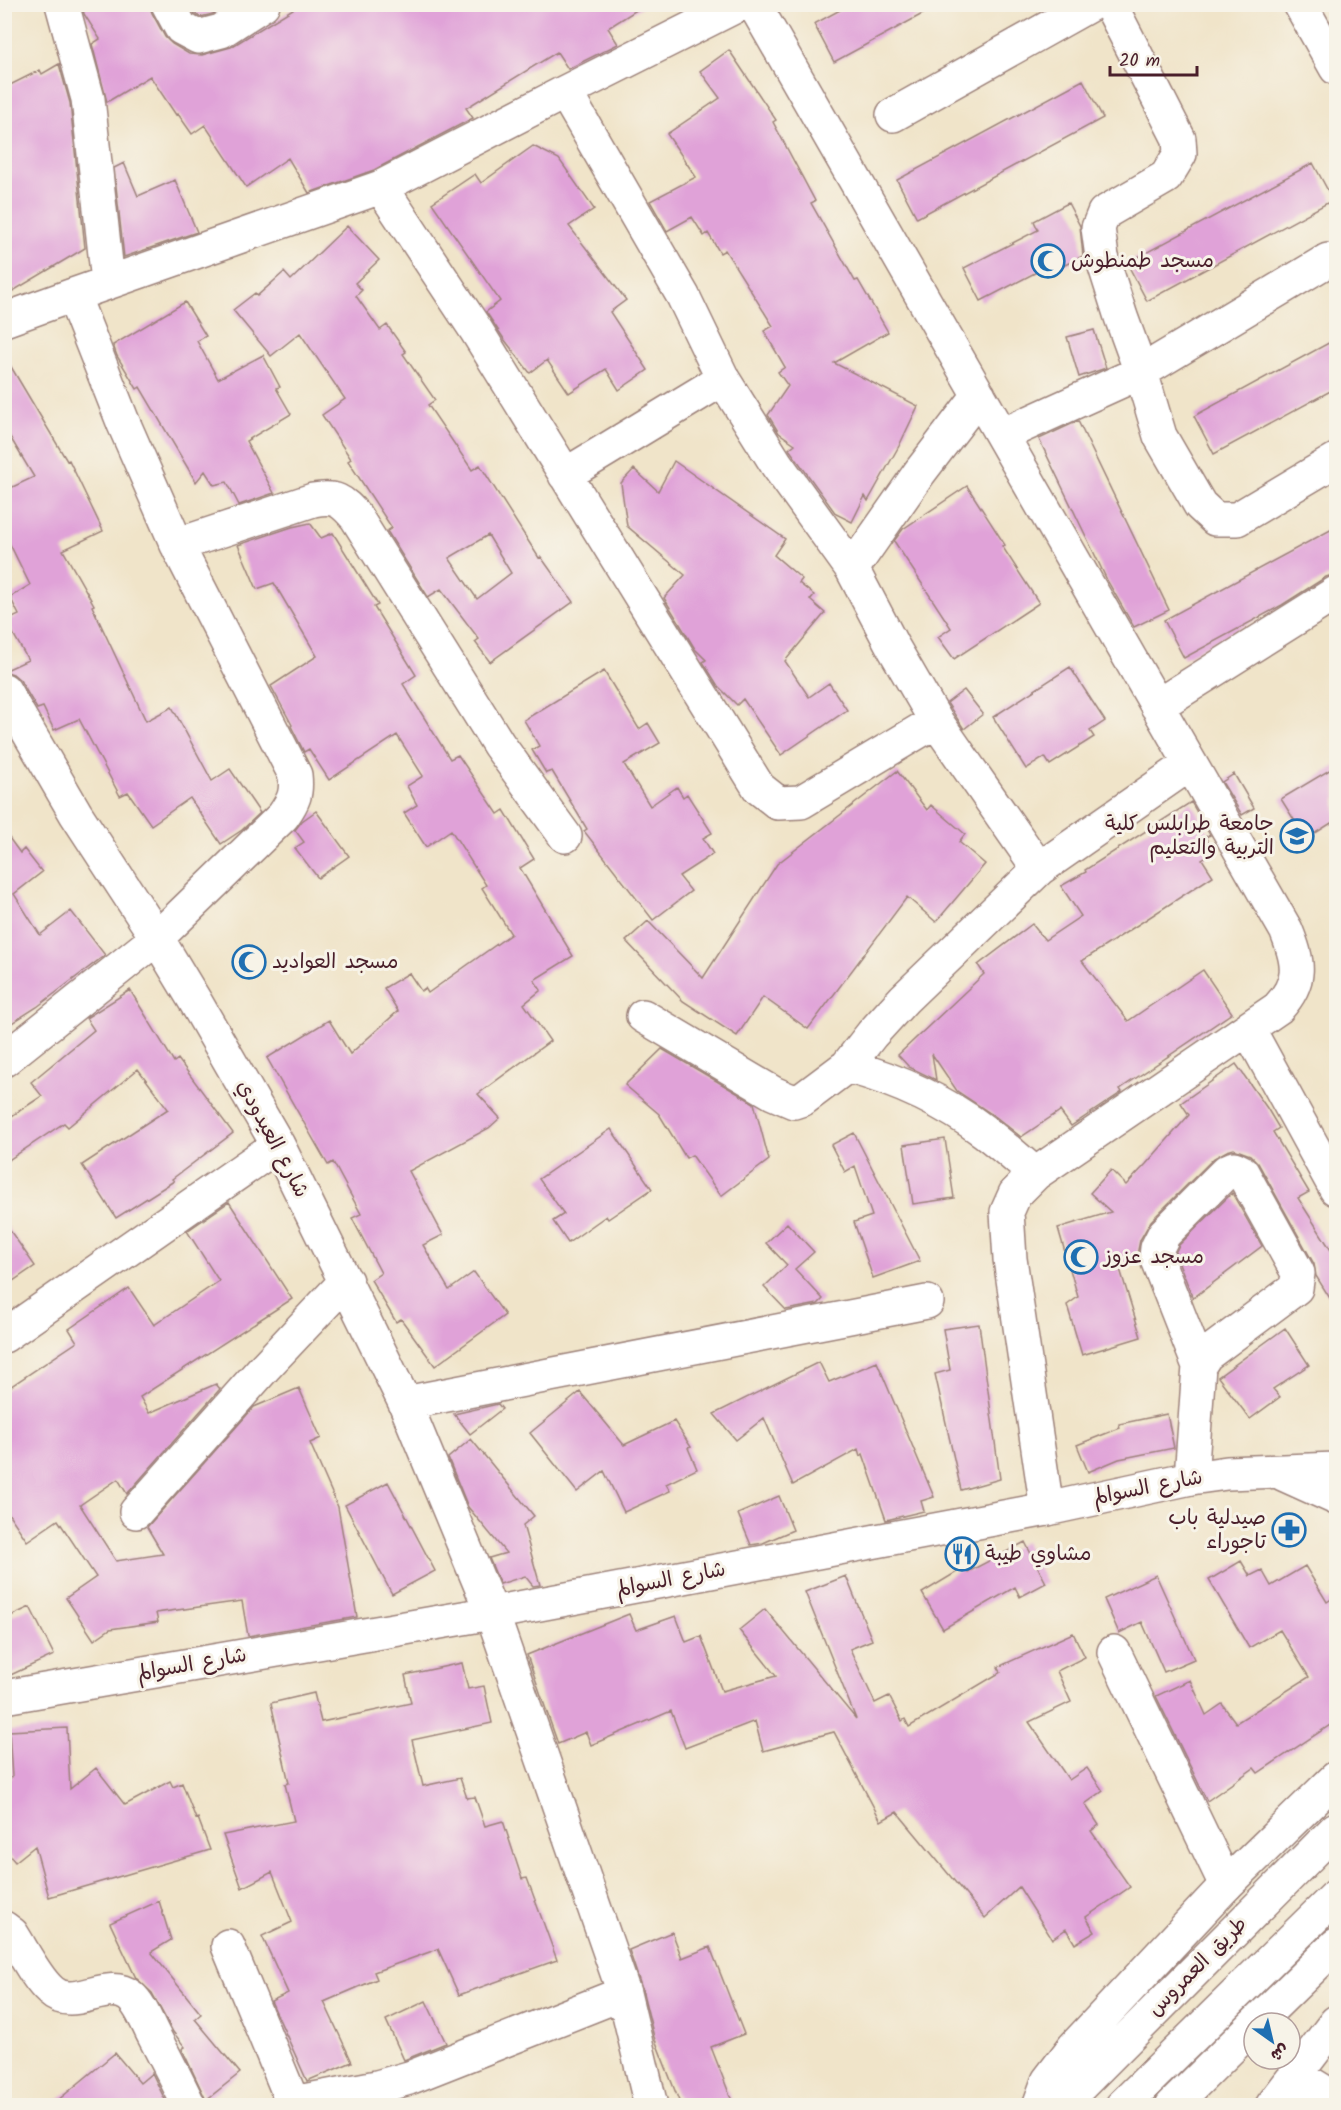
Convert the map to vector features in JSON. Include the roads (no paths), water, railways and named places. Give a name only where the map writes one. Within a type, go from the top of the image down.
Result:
[{"type":"street","points":[[62,4],[88,99],[108,282]]},
{"type":"street","points":[[168,4],[181,28],[198,37],[221,31],[263,4]]},
{"type":"street","points":[[4,320],[381,187],[740,4]]},
{"type":"street","points":[[754,4],[1286,930],[1295,952],[1298,971],[1289,996],[1278,1008],[1249,1030],[1035,1174],[1015,1194],[1007,1212],[1010,1259],[1047,1509]]},
{"type":"street","points":[[893,115],[1091,4]]},
{"type":"street","points":[[1110,4],[1179,139],[1180,154],[1166,177],[1104,213],[1098,228],[1102,257],[1142,372],[1160,436],[1200,505],[1215,519],[1237,519],[1336,460]]},
{"type":"street","points":[[1300,4],[1336,68]]},
{"type":"street","points":[[565,92],[683,296],[723,379],[777,465],[852,569],[936,721],[1039,869]]},
{"type":"street","points":[[381,187],[476,330],[759,788],[778,803],[801,802],[936,721]]},
{"type":"street","points":[[1002,435],[1142,372],[1328,260]]},
{"type":"street","points":[[4,1060],[157,938],[282,816],[297,790],[295,775],[177,545],[123,422],[73,295]]},
{"type":"street","points":[[565,475],[723,379]]},
{"type":"street","points":[[852,569],[920,472],[979,395]]},
{"type":"street","points":[[177,545],[313,500],[336,499],[346,505],[356,517],[499,745],[565,836]]},
{"type":"street","points":[[1157,706],[1336,593]]},
{"type":"street","name":"شارع العيدودي","points":[[4,690],[76,814],[157,938],[278,1145],[405,1403],[492,1613],[624,1993],[651,2106]]},
{"type":"street","points":[[643,1016],[773,1093],[794,1102],[802,1099],[847,1066],[904,999],[1039,869],[1190,764]]},
{"type":"street","points":[[1249,1030],[1336,1189]]},
{"type":"street","points":[[847,1066],[876,1074],[918,1091],[985,1132],[1035,1174]]},
{"type":"street","points":[[4,1336],[278,1145]]},
{"type":"street","points":[[1191,1478],[1199,1366],[1156,1257],[1157,1248],[1164,1234],[1227,1171],[1234,1168],[1242,1172],[1298,1273],[1298,1280],[1296,1288],[1206,1355],[1199,1366]]},
{"type":"street","points":[[136,1512],[264,1368],[346,1281]]},
{"type":"street","points":[[405,1403],[927,1302]]},
{"type":"street","name":"شارع السوالم","points":[[4,1697],[492,1613],[1047,1509],[1191,1478],[1227,1473],[1336,1469]]},
{"type":"street","points":[[1276,1470],[1336,1498]]},
{"type":"street","points":[[1114,1652],[1226,1885]]},
{"type":"street","points":[[1039,2106],[1048,2081],[1074,2047],[1226,1885],[1336,1778]]},
{"type":"street","name":"طريق العمروس","points":[[1060,2106],[1336,1829]]},
{"type":"street","points":[[1122,2106],[1336,1896]]},
{"type":"street","points":[[4,1928],[12,1934],[51,1992],[61,1997],[73,1998],[119,1990],[131,1997],[189,2106]]},
{"type":"street","points":[[1268,2011],[1336,1945]]},
{"type":"street","points":[[228,1946],[291,2104],[382,2096],[409,2078],[624,1993]]},
{"type":"street","points":[[1272,2106],[1336,2022]]},
{"type":"street","points":[[1172,2106],[1242,2037]]},
{"type":"street","points":[[1295,2074],[1336,2099]]},
{"type":"place","name":"مسجد طمنطوش","points":[[1048,261]]},
{"type":"place","name":"جامعة طرابلس كلية التربية والتعليم","points":[[1297,836]]},
{"type":"place","name":"مسجد العواديد","points":[[249,962]]},
{"type":"place","name":"مسجد عزوز","points":[[1081,1257]]},
{"type":"place","name":"صيدلية باب تاجوراء","points":[[1289,1530]]},
{"type":"place","name":"مشاوي طيبة","points":[[962,1554]]}]
